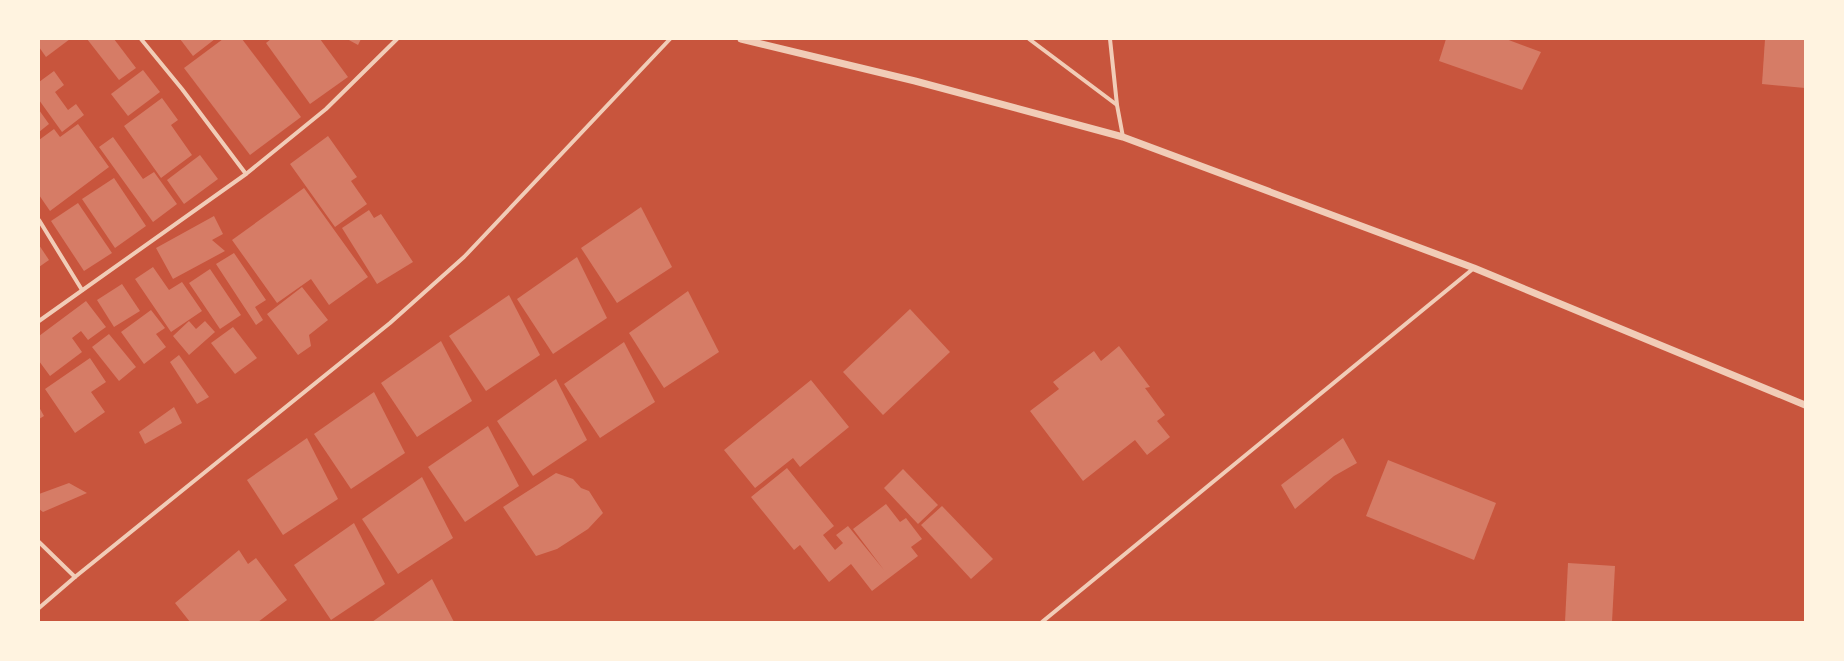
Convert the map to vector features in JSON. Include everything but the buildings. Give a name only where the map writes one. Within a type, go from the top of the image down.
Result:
[{"type":"street","points":[[141,39],[182,89],[246,174]]},
{"type":"street","points":[[39,321],[246,174],[326,109],[397,39]]},
{"type":"street","points":[[39,608],[74,577],[390,323],[464,257],[670,39]]},
{"type":"street","points":[[741,39],[915,81],[1123,137],[1474,268],[1805,404]]},
{"type":"street","points":[[1029,39],[1117,105]]},
{"type":"street","points":[[1110,39],[1117,105],[1123,137]]},
{"type":"street","points":[[39,220],[82,290]]},
{"type":"street","points":[[1042,622],[1474,268]]},
{"type":"street","points":[[39,542],[74,577]]}]
